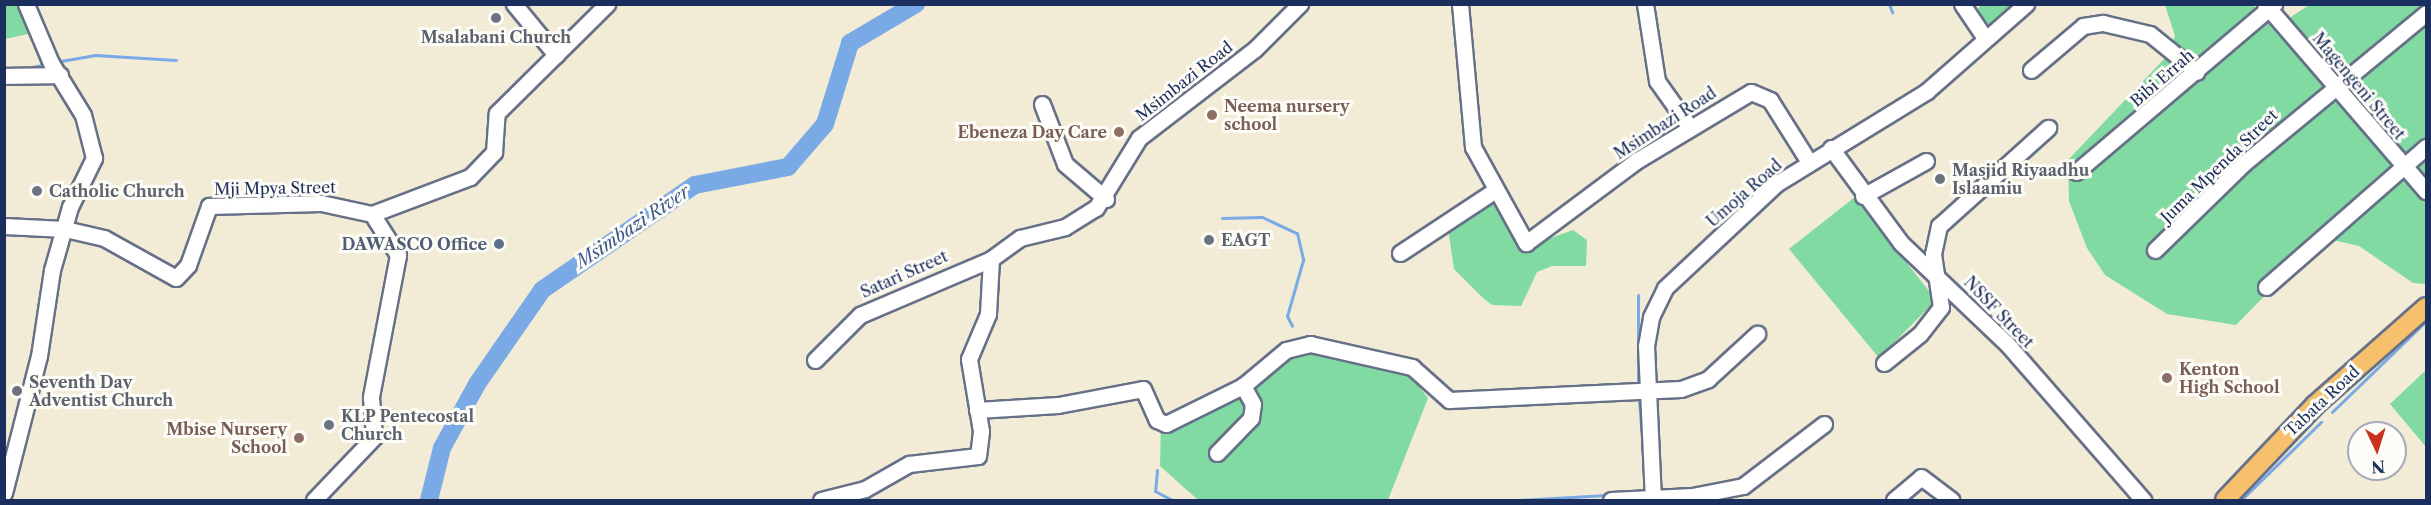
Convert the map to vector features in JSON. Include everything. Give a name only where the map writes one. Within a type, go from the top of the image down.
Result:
[{"type":"main road","name":"Tabata Road","points":[[2224,501],[2315,405],[2427,307]]},
{"type":"street","points":[[4,493],[64,230],[94,158],[82,115],[26,4]]},
{"type":"street","points":[[514,4],[556,55]]},
{"type":"street","points":[[314,501],[374,437],[371,397],[398,255],[372,214],[470,177],[494,153],[497,113],[607,4]]},
{"type":"street","name":"Msimbazi Road","points":[[991,259],[1020,238],[1074,224],[1106,199],[1139,138],[1255,49],[1300,4]]},
{"type":"street","name":"Msimbazi Road","points":[[1460,4],[1473,147],[1494,191],[1523,241],[1530,243],[1689,126],[1758,91],[1770,100],[1809,162]]},
{"type":"street","points":[[1645,4],[1657,81],[1689,126]]},
{"type":"street","points":[[1962,4],[1985,38]]},
{"type":"street","name":"Umoja Road","points":[[1653,499],[1646,390],[1651,317],[1665,288],[1776,184],[1927,91],[2026,4]]},
{"type":"street","name":"Bibi Errah","points":[[2076,172],[2197,72],[2269,6]]},
{"type":"street","name":"Magengeni Street","points":[[2269,6],[2403,167],[2427,191]]},
{"type":"street","name":"Juma Mpenda Street","points":[[2155,250],[2243,164],[2427,13]]},
{"type":"street","points":[[2031,70],[2083,26],[2103,23],[2150,34],[2197,72]]},
{"type":"street","points":[[4,76],[60,75]]},
{"type":"street","points":[[1042,104],[1065,164],[1106,199]]},
{"type":"street","points":[[1884,363],[1938,314],[1942,294],[1934,275],[1939,226],[2049,128]]},
{"type":"street","points":[[2266,287],[2427,147]]},
{"type":"street","name":"NSSF Street","points":[[1832,148],[1863,196],[1934,275],[2008,345],[2143,501]]},
{"type":"street","points":[[1863,196],[1926,161]]},
{"type":"street","points":[[1400,253],[1494,191]]},
{"type":"street","name":"Mji Mpya Street","points":[[64,230],[116,243],[176,278],[188,265],[209,206],[321,203],[372,214]]},
{"type":"street","points":[[4,226],[64,230]]},
{"type":"street","points":[[822,501],[865,489],[909,464],[977,458],[977,410],[969,359],[988,314],[991,259]]},
{"type":"street","name":"Satari Street","points":[[815,360],[860,315],[991,259]]},
{"type":"street","points":[[977,410],[1058,405],[1143,389],[1162,425],[1243,386],[1286,350],[1310,344],[1412,367],[1449,400],[1697,386],[1757,334]]},
{"type":"street","points":[[1217,453],[1251,418],[1253,404],[1243,386]]},
{"type":"street","points":[[1611,501],[1653,499],[1743,486],[1824,424]]},
{"type":"street","points":[[1894,501],[1921,477],[1951,501]]},
{"type":"green space","points":[[5,4],[17,5],[28,34],[5,39]]},
{"type":"green space","points":[[1981,5],[2013,5],[1990,26],[1977,10]]},
{"type":"green space","points":[[2165,5],[2253,5],[2273,29],[2309,5],[2426,5],[2426,284],[2413,283],[2359,246],[2333,240],[2301,259],[2236,325],[2167,314],[2105,275],[2087,248],[2069,201],[2068,160],[2166,57],[2175,36]]},
{"type":"green space","points":[[1486,186],[1498,194],[1534,244],[1573,230],[1587,240],[1586,266],[1552,266],[1537,272],[1521,306],[1492,305],[1484,299],[1454,269],[1446,215]]},
{"type":"green space","points":[[1855,197],[1936,300],[1879,358],[1789,249]]},
{"type":"green space","points":[[1299,346],[1401,363],[1428,398],[1388,500],[1198,500],[1160,466],[1161,420],[1197,418]]},
{"type":"green space","points":[[2426,370],[2426,447],[2407,424],[2407,421],[2404,421],[2390,404]]},
{"type":"waterway","name":"Msimbazi River","points":[[429,500],[442,448],[477,384],[542,290],[695,185],[788,167],[825,124],[850,43],[916,4]]},
{"type":"waterway","points":[[1889,4],[1892,12]]},
{"type":"waterway","points":[[566,34],[593,8]]},
{"type":"waterway","points":[[24,69],[42,65],[35,43]]},
{"type":"waterway","points":[[55,62],[95,55],[176,60]]},
{"type":"waterway","points":[[1222,218],[1262,217],[1297,233],[1303,260],[1287,316],[1292,326]]},
{"type":"waterway","points":[[1638,295],[1638,384]]},
{"type":"waterway","points":[[2332,412],[2426,321]]},
{"type":"waterway","points":[[1639,400],[1644,465]]},
{"type":"waterway","points":[[2241,500],[2321,422]]},
{"type":"waterway","points":[[1157,470],[1155,491],[1172,500]]},
{"type":"waterway","points":[[1519,500],[1607,495]]},
{"type":"place","name":"Msalabani Church","points":[[496,18]]},
{"type":"place","name":"Neema nursery school","points":[[1212,115]]},
{"type":"place","name":"Ebeneza Day Care","points":[[1119,132]]},
{"type":"place","name":"Masjid Riyaadhu Islaamiu","points":[[1940,179]]},
{"type":"place","name":"Catholic Church","points":[[37,191]]},
{"type":"place","name":"EAGT","points":[[1209,240]]},
{"type":"place","name":"DAWASCO Office","points":[[499,244]]},
{"type":"place","name":"Kenton High School","points":[[2167,378]]},
{"type":"place","name":"Seventh Day Adventist Church","points":[[17,391]]},
{"type":"place","name":"KLP Pentecostal Church","points":[[329,425]]},
{"type":"place","name":"Mbise Nursery School","points":[[299,438]]}]
